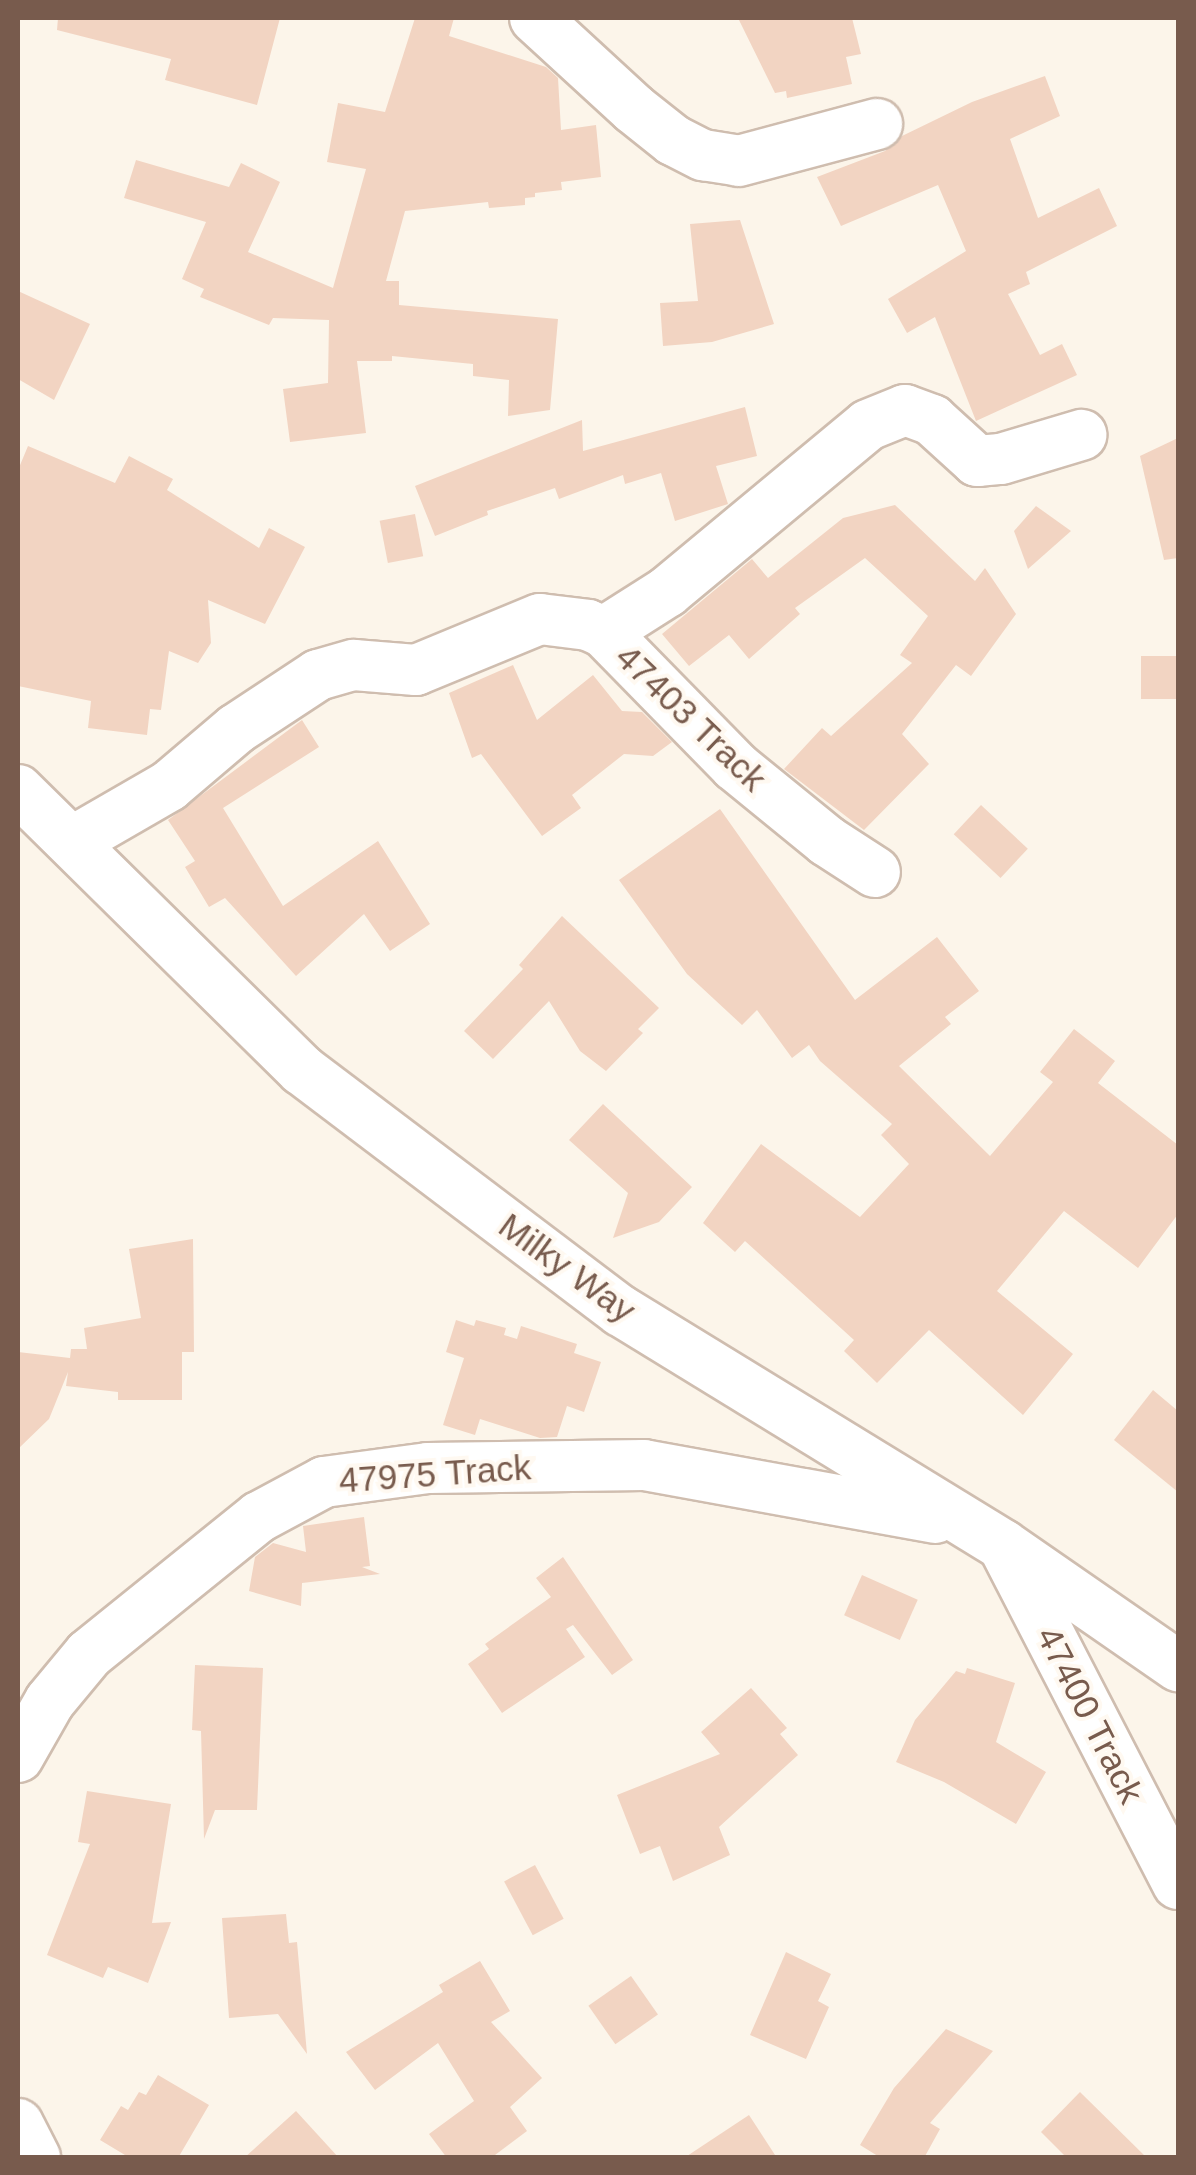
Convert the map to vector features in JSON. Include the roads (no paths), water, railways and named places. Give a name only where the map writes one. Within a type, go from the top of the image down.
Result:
[{"type":"street","points":[[536,18],[634,109],[673,140],[703,155],[739,161],[877,124]]},
{"type":"street","points":[[604,632],[680,581],[868,425],[905,410],[932,420],[977,461],[1002,459],[1081,435]]},
{"type":"street","name":"47403 Track","points":[[72,842],[169,786],[236,729],[318,675],[354,665],[416,670],[540,619],[588,625],[604,632],[735,766],[815,832],[875,872]]},
{"type":"street","name":"Milky Way","points":[[18,790],[302,1070],[621,1310],[959,1522],[1002,1544],[1178,1666]]},
{"type":"street","name":"47975 Track","points":[[18,1757],[50,1701],[89,1654],[259,1517],[324,1482],[428,1468],[644,1464],[959,1522]]},
{"type":"street","name":"47400 Track","points":[[1002,1544],[1178,1884]]},
{"type":"street","points":[[18,2124],[35,2158]]}]
